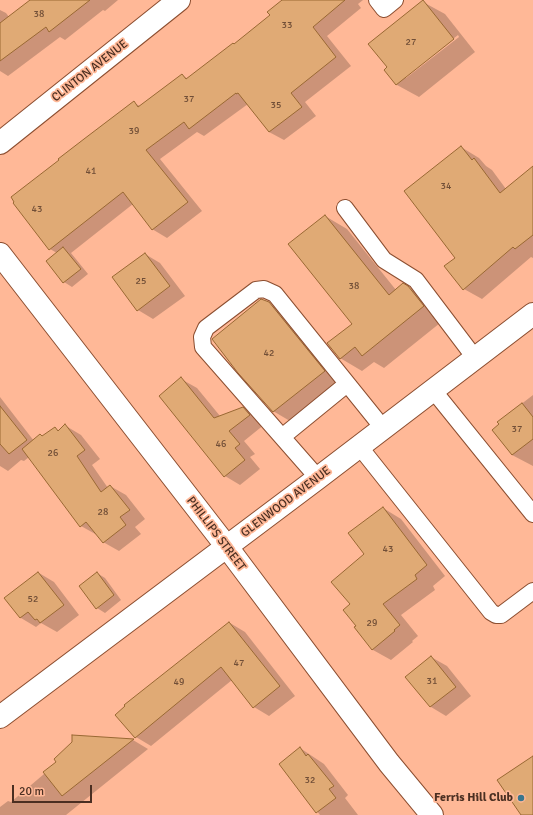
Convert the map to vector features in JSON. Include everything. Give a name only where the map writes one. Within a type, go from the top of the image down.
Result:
[{"type":"street","name":"CLINTON AVENUE","points":[[0,142],[179,0]]},
{"type":"street","name":"PHILLIPS STREET","points":[[0,254],[227,547],[389,763],[432,815]]},
{"type":"street","name":"GLENWOOD AVENUE","points":[[0,717],[227,547],[533,314]]},
{"type":"lane","points":[[377,0],[384,9],[395,0]]},
{"type":"lane","points":[[345,208],[384,260],[416,280],[475,358]]},
{"type":"lane","points":[[318,478],[203,347],[202,337],[206,328],[256,290],[264,289],[275,294],[383,428]]},
{"type":"lane","points":[[282,437],[347,384]]},
{"type":"lane","points":[[434,390],[533,514]]},
{"type":"lane","points":[[359,446],[491,612],[496,616],[501,616],[533,591]]},
{"type":"building","points":[[30,0],[90,0],[49,32],[46,27],[0,61],[0,23]]},
{"type":"building","points":[[282,0],[345,0],[313,27],[336,57],[291,93],[302,107],[269,132],[238,93],[236,93],[189,129],[184,122],[146,150],[188,202],[152,230],[123,192],[49,250],[13,203],[14,202],[11,197],[134,101],[138,107],[182,74],[186,79],[233,43],[234,44],[270,15],[267,12]]},
{"type":"building","points":[[423,0],[454,39],[396,85],[384,70],[387,67],[368,44]]},
{"type":"building","points":[[461,146],[472,160],[474,158],[500,193],[533,166],[533,235],[515,249],[513,247],[463,290],[444,266],[455,258],[404,191]]},
{"type":"building","points":[[325,215],[389,295],[403,283],[408,286],[424,306],[362,356],[355,347],[340,359],[327,343],[352,324],[288,244]]},
{"type":"building","points":[[63,247],[81,269],[63,283],[46,261]]},
{"type":"building","points":[[145,253],[170,286],[137,311],[112,277]]},
{"type":"building","points":[[261,299],[269,302],[325,371],[273,412],[238,373],[212,339]]},
{"type":"building","points":[[181,377],[214,418],[243,407],[250,415],[229,431],[240,444],[235,448],[245,460],[224,477],[159,396]]},
{"type":"building","points":[[522,403],[533,417],[533,439],[512,455],[492,430],[499,424],[497,422]]},
{"type":"building","points":[[0,406],[27,440],[9,454],[0,444]]},
{"type":"building","points":[[65,424],[85,450],[77,456],[101,492],[110,485],[130,510],[120,517],[126,525],[103,543],[86,522],[80,527],[22,449],[40,434],[42,436],[55,427],[58,431]]},
{"type":"building","points":[[383,507],[427,565],[415,575],[417,579],[383,604],[400,625],[372,650],[343,610],[350,604],[331,582],[364,554],[348,533]]},
{"type":"building","points":[[38,572],[64,605],[40,623],[28,612],[20,618],[4,598]]},
{"type":"building","points":[[97,572],[114,595],[96,609],[79,586]]},
{"type":"building","points":[[229,622],[280,686],[253,708],[221,667],[135,738],[115,715],[125,706],[124,705]]},
{"type":"building","points":[[431,656],[456,687],[430,707],[405,677]]},
{"type":"building","points":[[72,735],[134,739],[62,796],[43,772],[56,762],[54,759],[72,742]]},
{"type":"building","points":[[300,747],[306,756],[308,754],[334,786],[329,789],[336,798],[316,813],[279,764]]},
{"type":"building","name":"Ferris Hill Club","points":[[533,756],[533,815],[521,815],[497,780]]},
{"type":"place","name":"Ferris Hill Club","points":[[521,798]]}]
